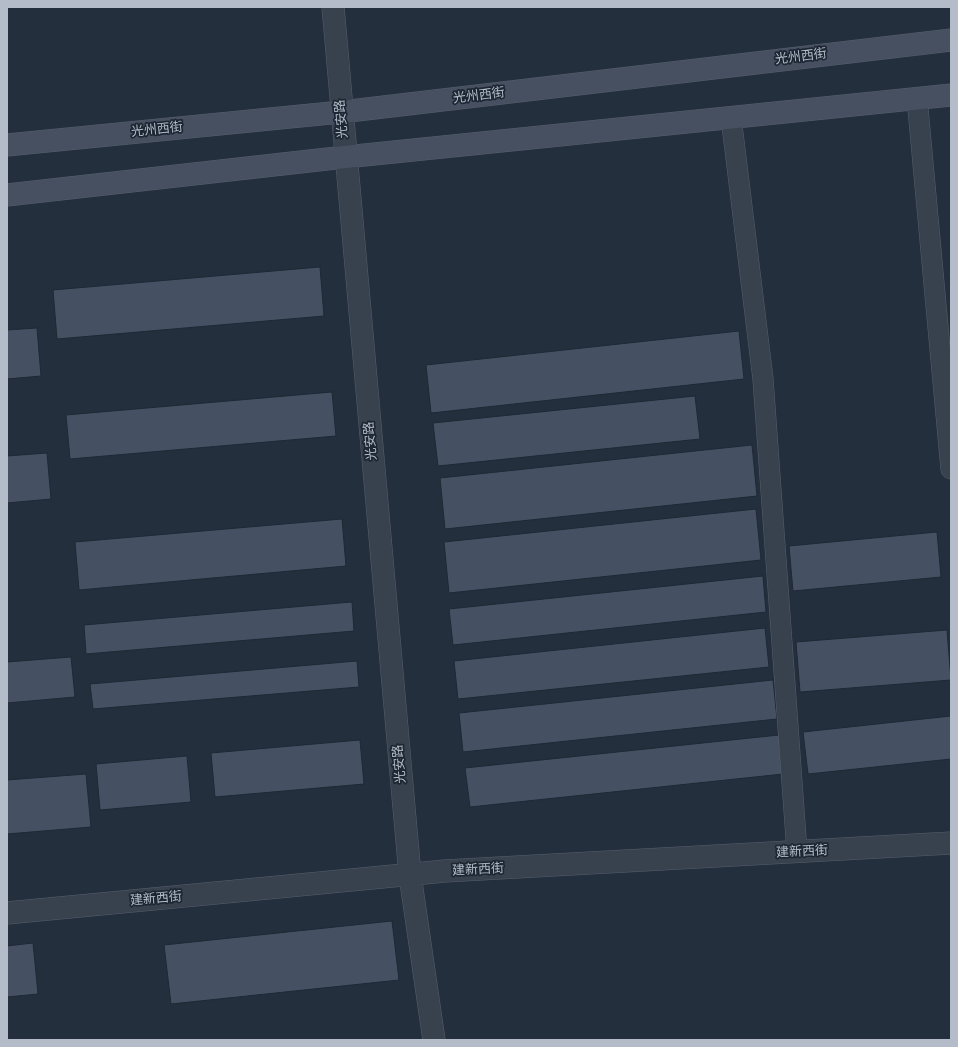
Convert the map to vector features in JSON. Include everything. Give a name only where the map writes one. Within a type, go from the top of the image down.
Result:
[{"type":"main road","name":"光州西街","points":[[7,146],[341,112],[951,40]]},
{"type":"main road","points":[[7,194],[951,94]]},
{"type":"street","name":"光安路","points":[[333,7],[341,112],[410,875],[434,1040]]},
{"type":"street","points":[[917,98],[951,469]]},
{"type":"street","points":[[731,117],[763,380],[797,852]]},
{"type":"street","name":"建新西街","points":[[7,913],[453,871],[951,843]]},
{"type":"building","points":[[320,267],[324,316],[57,339],[53,290]]},
{"type":"building","points":[[37,328],[41,376],[7,379],[7,330]]},
{"type":"building","points":[[739,331],[744,379],[431,413],[426,365]]},
{"type":"building","points":[[332,392],[336,436],[70,459],[66,415]]},
{"type":"building","points":[[695,396],[700,439],[438,466],[433,423]]},
{"type":"building","points":[[752,445],[757,496],[445,529],[440,478]]},
{"type":"building","points":[[47,453],[51,499],[7,503],[7,456]]},
{"type":"building","points":[[756,509],[761,560],[449,593],[444,542]]},
{"type":"building","points":[[342,519],[346,566],[79,590],[75,542]]},
{"type":"building","points":[[937,532],[941,577],[793,591],[789,546]]},
{"type":"building","points":[[763,576],[766,612],[453,645],[449,609]]},
{"type":"building","points":[[352,602],[354,631],[86,654],[84,625]]},
{"type":"building","points":[[765,628],[769,667],[458,699],[454,661]]},
{"type":"building","points":[[947,630],[951,680],[800,692],[796,642]]},
{"type":"building","points":[[71,657],[75,697],[7,703],[7,662]]},
{"type":"building","points":[[357,661],[359,687],[93,709],[90,684]]},
{"type":"building","points":[[773,680],[777,719],[463,752],[459,713]]},
{"type":"building","points":[[951,716],[951,759],[808,774],[803,732]]},
{"type":"building","points":[[779,735],[783,774],[470,807],[465,768]]},
{"type":"building","points":[[360,740],[364,784],[215,797],[211,753]]},
{"type":"building","points":[[187,756],[191,802],[100,810],[96,764]]},
{"type":"building","points":[[86,774],[91,827],[7,834],[7,780]]},
{"type":"building","points":[[392,921],[399,980],[171,1004],[164,945]]},
{"type":"building","points":[[33,943],[38,994],[7,997],[7,946]]}]
